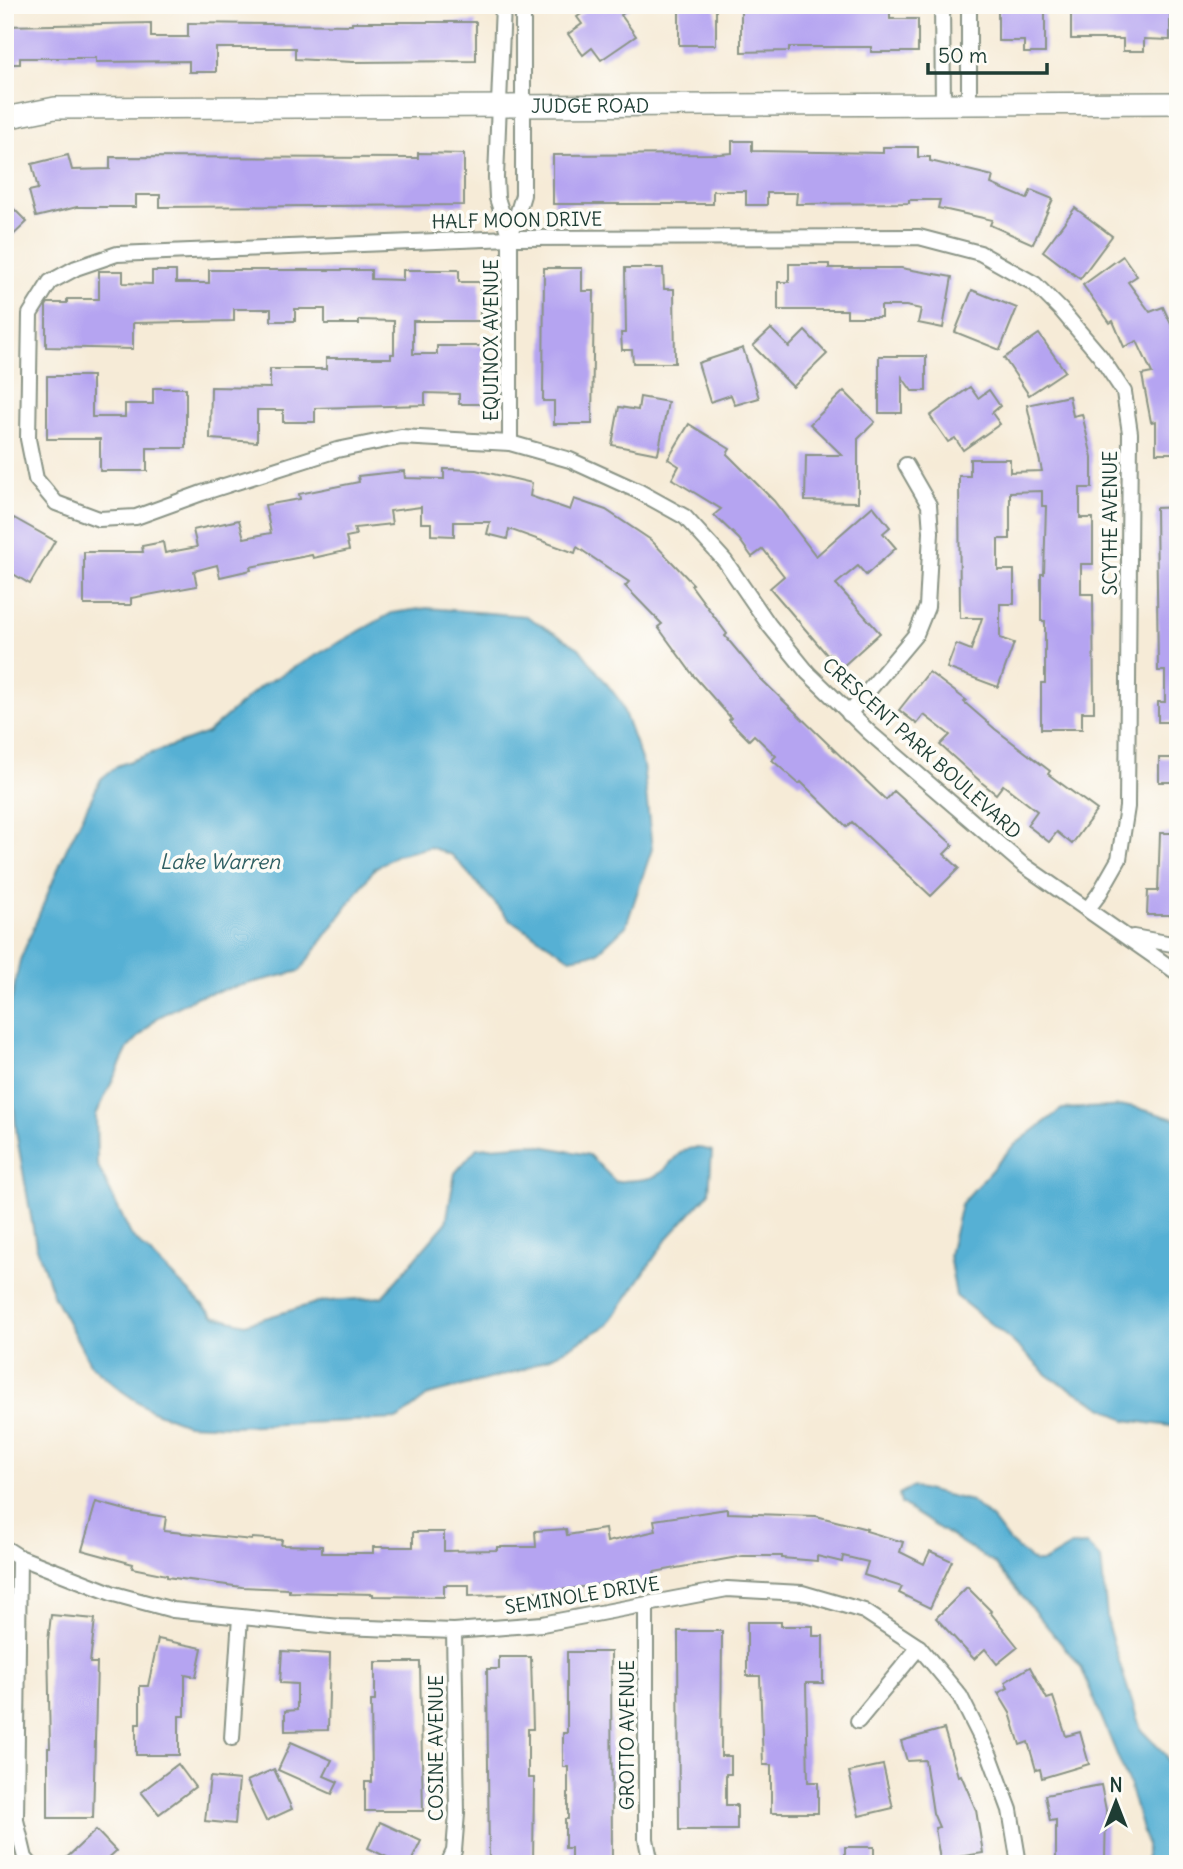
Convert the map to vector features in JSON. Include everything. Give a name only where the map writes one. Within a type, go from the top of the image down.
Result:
[{"type":"street","name":"EQUINOX AVENUE","points":[[503,5],[496,177],[497,198],[510,238]]},
{"type":"street","name":"EQUINOX AVENUE","points":[[510,443],[510,238],[523,195],[524,178],[521,5]]},
{"type":"street","points":[[942,5],[943,104]]},
{"type":"street","points":[[969,5],[969,104]]},
{"type":"street","points":[[942,22],[969,22]]},
{"type":"street","name":"JUDGE ROAD","points":[[5,118],[55,108],[1178,103]]},
{"type":"street","points":[[496,177],[524,178]]},
{"type":"street","name":"HALF MOON DRIVE","points":[[136,517],[99,519],[56,503],[36,479],[28,439],[30,314],[50,282],[76,268],[117,254],[510,238],[919,237]]},
{"type":"street","name":"SCYTHE AVENUE","points":[[919,237],[980,253],[1035,284],[1100,356],[1124,393],[1130,433],[1127,807],[1119,859],[1087,910]]},
{"type":"street","name":"CRESCENT PARK BOULEVARD","points":[[136,517],[337,450],[401,437],[510,443],[570,460],[638,491],[685,517],[725,561],[769,625],[808,673],[849,713],[1022,864],[1178,973]]},
{"type":"street","points":[[849,713],[916,634],[927,607],[931,532],[929,505],[906,465]]},
{"type":"street","name":"CRESCENT PARK BOULEVARD","points":[[1128,936],[1178,945]]},
{"type":"street","name":"SEMINOLE DRIVE","points":[[5,1548],[19,1558],[114,1594],[173,1610],[340,1627],[453,1631],[541,1624],[727,1589],[802,1593],[864,1611],[919,1647],[960,1696],[990,1756],[1010,1810],[1020,1864]]},
{"type":"street","points":[[19,1558],[16,1820],[25,1857],[30,1864]]},
{"type":"street","name":"GROTTO AVENUE","points":[[646,1606],[646,1839],[651,1864]]},
{"type":"street","points":[[232,1738],[240,1617]]},
{"type":"street","name":"COSINE AVENUE","points":[[448,1864],[454,1851],[457,1813],[453,1631]]},
{"type":"street","points":[[858,1721],[919,1647]]},
{"type":"water","name":"Lake Warren","points":[[427,608],[526,616],[579,648],[620,701],[643,765],[652,849],[626,926],[597,953],[570,958],[509,919],[452,855],[430,847],[397,855],[375,868],[300,971],[198,996],[157,1018],[128,1048],[96,1115],[97,1164],[131,1235],[214,1316],[245,1324],[319,1302],[382,1297],[446,1223],[455,1173],[477,1148],[531,1144],[589,1155],[616,1182],[650,1178],[665,1169],[682,1152],[699,1148],[712,1151],[709,1193],[667,1239],[608,1325],[522,1370],[429,1395],[398,1419],[233,1426],[186,1424],[150,1410],[91,1365],[53,1295],[36,1245],[17,1137],[6,1026],[20,960],[66,850],[101,779],[117,766],[207,733],[261,686],[392,613]]},
{"type":"water","points":[[1131,1106],[1178,1120],[1178,1427],[1126,1420],[1051,1378],[1012,1341],[956,1296],[949,1255],[961,1204],[1012,1147],[1062,1109]]},
{"type":"water","points":[[912,1487],[971,1501],[993,1520],[1010,1542],[1034,1562],[1044,1562],[1071,1546],[1087,1545],[1101,1559],[1108,1627],[1141,1730],[1166,1755],[1178,1796],[1178,1864],[1146,1864],[1146,1843],[1129,1784],[1081,1667],[995,1564],[901,1504],[899,1494]]},
{"type":"building","points":[[594,5],[635,5],[621,15],[636,36],[601,60],[592,48],[583,55],[568,34],[582,24],[577,17]]},
{"type":"building","points":[[679,5],[716,5],[716,45],[679,45]]},
{"type":"building","points":[[741,5],[764,5],[764,10],[803,10],[803,5],[890,5],[890,19],[918,19],[918,52],[871,52],[871,47],[789,47],[789,51],[741,52]]},
{"type":"building","points":[[998,5],[1020,5],[1020,9],[1045,9],[1045,53],[1024,53],[1024,41],[998,41]]},
{"type":"building","points":[[1071,5],[1147,9],[1147,5],[1170,5],[1170,40],[1144,39],[1144,51],[1123,51],[1123,39],[1071,39]]},
{"type":"building","points":[[352,22],[476,22],[476,61],[353,62],[295,59],[295,48],[216,48],[216,72],[189,72],[189,61],[96,62],[96,58],[20,58],[20,64],[5,64],[5,26],[151,23],[151,37],[188,37],[188,23],[352,25]]},
{"type":"building","points":[[732,141],[752,141],[752,151],[883,153],[883,147],[918,147],[918,157],[930,157],[930,161],[993,176],[991,184],[1027,199],[1031,190],[1053,199],[1033,244],[990,225],[992,220],[938,208],[940,200],[909,200],[909,203],[796,204],[797,193],[767,193],[767,205],[746,205],[746,191],[713,191],[713,204],[553,204],[553,155],[720,154],[732,153]]},
{"type":"building","points":[[418,153],[464,154],[464,205],[160,207],[160,195],[136,195],[136,207],[77,207],[36,217],[29,191],[38,189],[32,164],[68,155],[72,170],[110,169],[110,157],[418,158]]},
{"type":"building","points":[[5,200],[27,222],[5,243]]},
{"type":"building","points":[[1075,208],[1112,236],[1080,279],[1043,251]]},
{"type":"building","points":[[1123,256],[1137,276],[1128,282],[1150,312],[1163,307],[1178,339],[1178,453],[1156,453],[1156,421],[1151,422],[1142,375],[1152,373],[1137,341],[1124,347],[1113,321],[1110,323],[1083,285]]},
{"type":"building","points":[[789,264],[829,264],[829,268],[901,268],[952,277],[943,328],[918,323],[921,309],[906,306],[881,306],[881,317],[847,317],[847,310],[778,310],[778,282],[789,282]]},
{"type":"building","points":[[544,268],[582,268],[582,291],[594,291],[592,424],[554,424],[554,401],[543,401]]},
{"type":"building","points":[[625,268],[663,268],[664,289],[674,289],[675,363],[633,363],[632,350],[622,350],[621,333],[626,333]]},
{"type":"building","points":[[209,270],[371,270],[371,279],[403,280],[403,270],[459,270],[459,282],[480,282],[480,321],[413,321],[413,354],[437,354],[437,346],[483,346],[482,404],[459,404],[459,394],[425,393],[425,405],[315,408],[315,422],[283,422],[283,410],[257,410],[257,442],[210,439],[211,387],[270,388],[270,369],[326,369],[326,358],[391,358],[391,354],[394,354],[394,321],[359,320],[359,324],[325,324],[325,309],[295,309],[295,321],[271,321],[271,309],[234,309],[234,321],[133,323],[133,349],[46,347],[48,303],[67,303],[67,299],[99,299],[99,271],[123,271],[123,283],[152,284],[152,271],[176,271],[176,283],[209,283]]},
{"type":"building","points":[[972,290],[1017,308],[1000,350],[955,332]]},
{"type":"building","points":[[771,329],[789,347],[805,331],[827,354],[793,387],[753,346]]},
{"type":"building","points":[[1039,334],[1065,371],[1029,395],[1004,358]]},
{"type":"building","points":[[743,348],[759,398],[735,405],[731,395],[710,402],[698,363]]},
{"type":"building","points":[[879,356],[926,356],[926,391],[912,391],[902,377],[902,413],[879,413]]},
{"type":"building","points":[[47,376],[92,376],[92,417],[125,417],[125,404],[153,404],[153,388],[186,388],[186,448],[147,448],[147,471],[100,471],[100,439],[47,439]]},
{"type":"building","points":[[970,387],[978,398],[989,390],[1000,406],[992,413],[1000,424],[963,450],[955,438],[948,442],[930,416]]},
{"type":"building","points":[[844,391],[875,422],[858,439],[858,502],[805,501],[806,455],[842,455],[810,424]]},
{"type":"building","points":[[1069,396],[1073,416],[1082,414],[1092,457],[1092,488],[1080,488],[1080,518],[1093,518],[1093,564],[1081,564],[1081,594],[1093,594],[1094,712],[1082,712],[1082,729],[1041,729],[1041,683],[1045,683],[1045,621],[1041,621],[1041,574],[1044,574],[1046,506],[1042,506],[1042,491],[1010,492],[1010,539],[998,539],[998,570],[1014,570],[1014,604],[1000,604],[1000,638],[1014,643],[998,687],[947,668],[956,644],[971,650],[982,618],[960,618],[959,476],[970,476],[970,459],[1010,459],[1010,472],[1042,471],[1027,405]]},
{"type":"building","points":[[640,397],[668,402],[658,454],[612,445],[619,407],[638,410]]},
{"type":"building","points":[[689,424],[730,449],[727,454],[774,501],[816,556],[873,506],[890,527],[883,533],[896,548],[866,575],[858,566],[836,584],[880,633],[842,667],[830,654],[828,656],[770,588],[784,576],[763,549],[752,557],[739,539],[714,515],[721,509],[672,479],[679,466],[668,459]]},
{"type":"building","points":[[444,469],[476,470],[532,483],[530,496],[570,510],[574,499],[606,510],[651,540],[693,584],[691,585],[727,634],[725,636],[760,678],[886,800],[894,791],[953,845],[944,854],[959,868],[931,896],[852,822],[847,827],[801,782],[799,784],[772,760],[776,756],[754,735],[749,740],[729,720],[731,718],[693,675],[658,627],[662,624],[625,586],[629,582],[577,547],[575,553],[509,529],[507,539],[487,534],[490,522],[454,522],[454,536],[431,535],[431,523],[421,523],[421,507],[390,511],[392,524],[354,528],[356,535],[346,537],[349,550],[250,567],[251,570],[220,577],[217,565],[194,571],[197,586],[131,598],[131,605],[84,605],[84,552],[143,552],[142,546],[163,542],[165,553],[197,547],[193,530],[239,520],[244,538],[271,533],[265,505],[300,499],[299,494],[359,482],[358,476],[404,471],[405,478],[444,479]]},
{"type":"building","points":[[1178,507],[1178,722],[1158,722],[1158,702],[1165,702],[1165,671],[1158,671],[1156,508]]},
{"type":"building","points":[[14,518],[55,541],[30,584],[5,569],[5,534]]},
{"type":"building","points":[[929,672],[966,700],[964,702],[995,729],[1050,771],[1048,774],[1097,810],[1072,844],[1057,832],[1049,842],[1027,825],[1037,811],[1003,785],[996,794],[981,782],[940,745],[950,735],[924,715],[917,724],[899,710]]},
{"type":"building","points":[[1159,758],[1178,758],[1178,782],[1159,782]]},
{"type":"building","points":[[1160,833],[1178,833],[1178,915],[1147,915],[1148,891],[1158,891]]},
{"type":"building","points":[[96,1502],[166,1517],[164,1531],[252,1540],[282,1540],[281,1545],[322,1546],[322,1553],[373,1553],[373,1547],[413,1547],[413,1532],[444,1532],[444,1551],[536,1547],[535,1531],[566,1529],[567,1535],[605,1529],[607,1542],[656,1531],[654,1520],[727,1509],[727,1513],[816,1516],[867,1529],[866,1531],[903,1542],[900,1552],[924,1564],[930,1551],[952,1561],[930,1608],[899,1593],[902,1587],[864,1575],[868,1562],[843,1556],[842,1562],[817,1556],[817,1561],[782,1556],[743,1556],[654,1572],[657,1582],[640,1586],[638,1576],[526,1594],[469,1596],[469,1585],[444,1585],[444,1597],[289,1592],[289,1589],[242,1587],[167,1577],[82,1550]]},
{"type":"building","points":[[967,1587],[991,1611],[1018,1647],[997,1664],[985,1649],[974,1659],[936,1618]]},
{"type":"building","points":[[51,1615],[95,1619],[90,1663],[97,1663],[93,1818],[48,1818],[48,1641]]},
{"type":"building","points":[[747,1622],[813,1626],[813,1636],[823,1636],[823,1683],[806,1683],[808,1782],[818,1782],[818,1813],[771,1813],[771,1765],[763,1765],[760,1676],[747,1676]]},
{"type":"building","points":[[678,1631],[722,1631],[721,1756],[731,1756],[731,1774],[726,1774],[726,1805],[737,1805],[737,1830],[679,1830]]},
{"type":"building","points":[[158,1639],[202,1648],[196,1677],[185,1675],[185,1716],[179,1716],[179,1755],[136,1755],[136,1724],[140,1724],[140,1686],[148,1686]]},
{"type":"building","points":[[282,1651],[330,1654],[328,1730],[285,1731],[285,1711],[297,1710],[297,1684],[280,1683]]},
{"type":"building","points":[[567,1652],[611,1652],[612,1864],[571,1864],[571,1848],[565,1848],[568,1767],[563,1767],[563,1733],[567,1733]]},
{"type":"building","points":[[499,1657],[531,1657],[533,1729],[528,1729],[528,1778],[534,1778],[533,1864],[489,1864],[487,1669],[499,1669]]},
{"type":"building","points":[[375,1662],[420,1662],[423,1811],[365,1811],[365,1782],[372,1782],[371,1701],[375,1701]]},
{"type":"building","points":[[1030,1667],[1047,1699],[1053,1697],[1066,1736],[1080,1732],[1089,1764],[1042,1778],[1040,1769],[1036,1770],[1028,1742],[1020,1745],[1010,1713],[998,1693],[1008,1688],[1005,1682]]},
{"type":"building","points":[[944,1729],[958,1776],[961,1775],[976,1810],[983,1853],[940,1860],[935,1828],[939,1827],[933,1813],[925,1760],[907,1761],[901,1741]]},
{"type":"building","points":[[291,1742],[332,1760],[324,1776],[338,1782],[332,1794],[278,1770]]},
{"type":"building","points":[[178,1764],[195,1787],[159,1814],[141,1792]]},
{"type":"building","points":[[883,1765],[893,1808],[859,1816],[849,1772]]},
{"type":"building","points":[[274,1769],[292,1809],[266,1821],[247,1781]]},
{"type":"building","points":[[210,1777],[239,1780],[235,1824],[205,1821]]},
{"type":"building","points":[[1101,1785],[1106,1810],[1105,1861],[1056,1861],[1056,1820],[1050,1821],[1045,1795]]},
{"type":"building","points":[[380,1822],[421,1841],[410,1864],[401,1864],[368,1848]]},
{"type":"building","points":[[96,1830],[116,1851],[102,1864],[60,1864]]},
{"type":"building","points":[[845,1847],[874,1847],[874,1864],[845,1864]]}]
